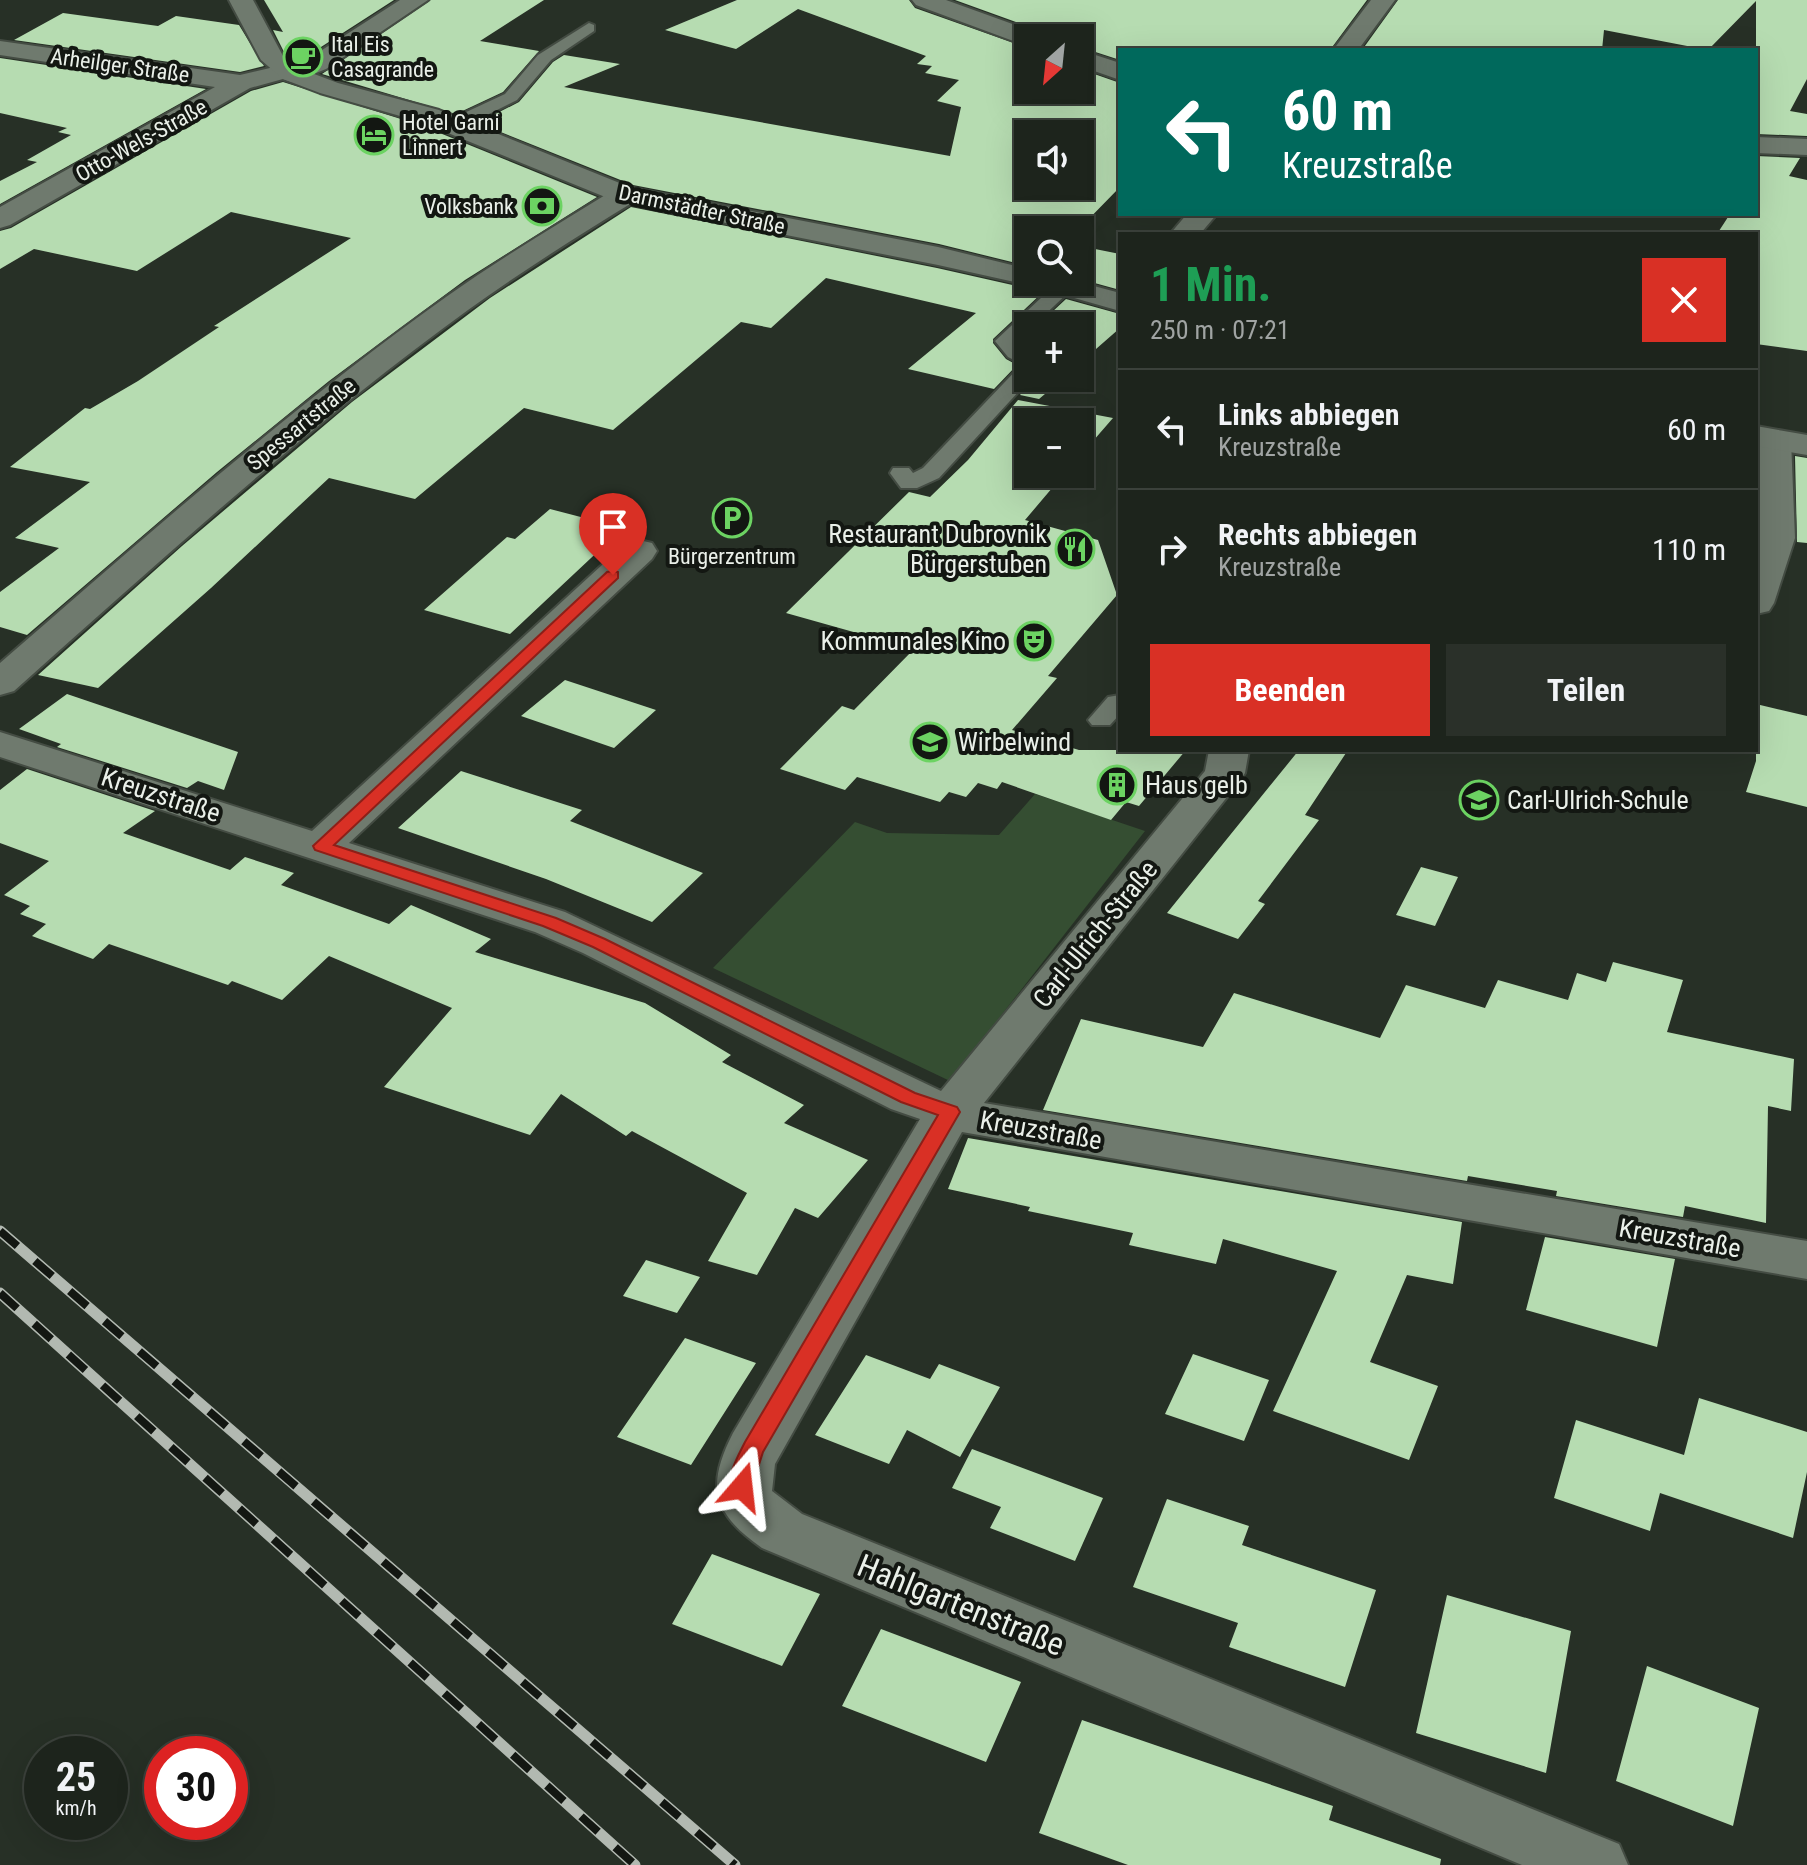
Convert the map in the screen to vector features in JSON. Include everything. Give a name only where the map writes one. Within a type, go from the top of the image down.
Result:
[{"type":"street","points":[[241,0],[273,60],[289,72]]},
{"type":"street","name":"Otto-Wels-Straße","points":[[0,219],[131,152],[241,83],[317,64],[416,0]]},
{"type":"street","points":[[924,0],[1014,33]]},
{"type":"street","points":[[1347,48],[1383,0]]},
{"type":"street","name":"Arheilger Straße","points":[[0,48],[241,83]]},
{"type":"street","points":[[1094,62],[1118,71]]},
{"type":"street","name":"Darmstädter Straße","points":[[289,72],[329,88],[453,125],[625,195],[938,256],[1014,275]]},
{"type":"street","points":[[1758,145],[1807,147]]},
{"type":"street","name":"Spessartstraße","points":[[0,683],[285,434],[488,281],[570,226],[625,195]]},
{"type":"street","points":[[1186,232],[1201,216]]},
{"type":"street","points":[[1094,295],[1118,301]]},
{"type":"street","points":[[1758,597],[1777,538],[1779,441]]},
{"type":"street","points":[[321,846],[639,551]]},
{"type":"street","name":"Kreuzstraße","points":[[0,744],[550,922],[599,943],[908,1097],[950,1112],[1807,1260]]},
{"type":"street","name":"Carl-Ulrich-Straße","points":[[950,1112],[1225,773],[1229,752]]},
{"type":"street","name":"Hahlgartenstraße","points":[[950,1112],[753,1449],[743,1470],[745,1501],[760,1517],[782,1531],[1596,1865]]},
{"type":"lane","points":[[453,125],[511,97],[544,58],[589,28]]},
{"type":"lane","points":[[1030,312],[1044,296]]},
{"type":"lane","points":[[1014,331],[1005,341],[1014,352]]},
{"type":"lane","points":[[901,473],[909,483],[931,473],[1014,384]]},
{"type":"green space","points":[[1035,794],[1145,831],[950,1081],[713,968],[855,822],[887,833],[999,835]]},
{"type":"building","points":[[264,0],[394,0],[307,56],[293,59],[285,54],[273,30],[283,32]]},
{"type":"building","points":[[431,0],[544,0],[480,41],[539,51],[503,92],[456,114],[322,74]]},
{"type":"building","points":[[737,0],[909,0],[915,8],[1014,43],[1014,104],[1094,104],[1094,74],[1118,82],[1118,189],[1092,216],[1014,216],[1014,263],[939,244],[633,185],[478,123],[519,102],[553,62],[564,55],[620,64],[564,87],[950,156],[961,107],[937,101],[959,80],[925,73],[932,66],[917,64],[926,56],[798,9],[736,49],[665,30]]},
{"type":"building","points":[[955,0],[1367,0],[1331,48],[1118,48],[1118,59],[1094,52],[1094,24],[1021,24]]},
{"type":"building","points":[[1398,0],[1807,0],[1807,79],[1790,111],[1807,114],[1807,136],[1758,134],[1756,1],[1710,48],[1604,30],[1602,48],[1363,48]]},
{"type":"building","points":[[63,13],[158,26],[176,16],[239,25],[264,66],[240,72],[14,40]]},
{"type":"building","points":[[0,58],[206,89],[0,204],[0,181],[37,162],[27,160],[71,135],[58,132],[67,128],[0,113]]},
{"type":"building","points":[[283,82],[420,125],[597,197],[465,280],[329,381],[217,472],[27,635],[0,627],[0,592],[59,548],[15,538],[90,482],[10,467],[85,408],[90,409],[138,381],[219,327],[214,326],[351,238],[231,212],[137,271],[34,249],[0,269],[0,231],[11,228],[251,91]]},
{"type":"building","points":[[1758,156],[1800,158],[1789,176],[1807,180],[1807,351],[1758,344],[1758,232],[1718,232],[1729,216],[1758,216]]},
{"type":"building","points":[[631,207],[937,268],[1014,285],[1014,296],[1039,296],[1022,312],[1014,312],[1014,319],[993,339],[1006,359],[1014,363],[1014,368],[994,389],[908,369],[976,313],[826,278],[771,328],[741,322],[613,430],[524,408],[415,499],[329,478],[98,688],[38,675],[182,546],[352,402],[490,298]]},
{"type":"building","points":[[1094,249],[1118,254],[1118,289],[1094,283]]},
{"type":"building","points":[[1066,299],[1118,313],[1118,330],[1094,351],[1094,312],[1052,312]]},
{"type":"building","points":[[1022,392],[1047,392],[1039,399],[1020,395]]},
{"type":"building","points":[[1018,400],[1060,408],[1014,408],[1014,488],[1052,488],[1025,520],[1098,540],[1117,595],[1048,676],[1057,678],[1012,730],[1079,750],[1184,752],[1139,806],[1126,802],[1111,820],[1002,782],[997,789],[978,783],[966,797],[949,792],[940,802],[857,777],[845,790],[780,769],[842,706],[854,710],[914,649],[786,613],[909,492],[930,497],[968,460]]},
{"type":"building","points":[[1094,414],[1113,418],[1094,440]]},
{"type":"building","points":[[1795,456],[1807,458],[1807,543],[1797,542]]},
{"type":"building","points":[[550,509],[623,528],[510,634],[424,610],[507,537],[515,539]]},
{"type":"building","points":[[565,680],[656,710],[614,748],[521,716]]},
{"type":"building","points":[[67,694],[238,752],[224,790],[198,781],[187,788],[57,747],[61,744],[19,729]]},
{"type":"building","points":[[1758,704],[1807,716],[1807,807],[1746,792],[1756,761]]},
{"type":"building","points":[[1297,752],[1347,752],[1305,815],[1319,820],[1258,901],[1265,904],[1238,939],[1167,913]]},
{"type":"building","points":[[27,769],[155,811],[123,833],[230,870],[245,857],[294,873],[281,885],[389,924],[411,905],[491,939],[475,952],[645,1003],[731,1055],[722,1062],[804,1105],[784,1123],[868,1160],[818,1218],[795,1208],[757,1275],[708,1261],[747,1193],[632,1131],[626,1136],[561,1094],[530,1135],[384,1087],[452,1008],[329,956],[282,1000],[232,981],[228,985],[109,944],[93,959],[32,936],[46,924],[20,914],[30,906],[4,895],[49,861],[0,843],[0,790]]},
{"type":"building","points":[[461,771],[582,810],[570,821],[703,873],[652,922],[546,879],[398,828]]},
{"type":"building","points":[[1421,867],[1458,877],[1435,926],[1396,915]]},
{"type":"building","points":[[1613,962],[1683,980],[1667,1032],[1794,1059],[1791,1111],[1768,1106],[1766,1223],[1685,1206],[1683,1217],[1556,1196],[1557,1191],[1468,1176],[1467,1181],[1043,1110],[1081,1019],[1203,1047],[1234,993],[1380,1038],[1406,985],[1485,1008],[1498,980],[1568,1000],[1577,973],[1606,982]]},
{"type":"building","points":[[968,1138],[1462,1222],[1453,1284],[1407,1275],[1370,1362],[1438,1386],[1409,1460],[1273,1411],[1337,1271],[1223,1239],[1216,1264],[1129,1245],[1133,1233],[1028,1211],[1030,1207],[948,1189]]},
{"type":"building","points":[[1545,1237],[1675,1259],[1657,1347],[1526,1310]]},
{"type":"building","points":[[646,1260],[700,1277],[677,1313],[623,1296]]},
{"type":"building","points":[[685,1338],[756,1363],[691,1465],[617,1437]]},
{"type":"building","points":[[1193,1354],[1269,1380],[1244,1441],[1165,1414]]},
{"type":"building","points":[[866,1355],[930,1379],[939,1364],[1000,1387],[960,1457],[907,1430],[889,1464],[815,1435]]},
{"type":"building","points":[[1699,1398],[1807,1432],[1807,1472],[1793,1538],[1660,1493],[1650,1531],[1554,1498],[1576,1420],[1684,1455]]},
{"type":"building","points":[[972,1449],[1103,1498],[1075,1561],[990,1528],[1001,1507],[952,1488]]},
{"type":"building","points":[[1167,1499],[1249,1526],[1242,1545],[1376,1590],[1345,1687],[1229,1647],[1238,1623],[1133,1587]]},
{"type":"building","points":[[712,1554],[820,1594],[782,1666],[672,1624]]},
{"type":"building","points":[[1447,1595],[1571,1631],[1546,1773],[1416,1733]]},
{"type":"building","points":[[881,1629],[1021,1682],[986,1762],[842,1706]]},
{"type":"building","points":[[1647,1666],[1759,1708],[1733,1826],[1616,1781]]},
{"type":"building","points":[[1082,1720],[1333,1806],[1329,1820],[1441,1859],[1440,1865],[1128,1865],[1039,1833]]},
{"type":"railway","points":[[0,1231],[735,1865]]},
{"type":"railway","points":[[0,1293],[635,1865]]},
{"type":"place","name":"Ital Eis Casagrande","points":[[303,57]]},
{"type":"place","name":"Hotel Garni Linnert","points":[[374,135]]},
{"type":"place","name":"Volksbank","points":[[542,206]]},
{"type":"place","name":"Bürgerzentrum","points":[[732,518]]},
{"type":"place","name":"Restaurant Dubrovnik Bürgerstuben","points":[[1075,549]]},
{"type":"place","name":"Kommunales Kino","points":[[1034,641]]},
{"type":"place","name":"Wirbelwind","points":[[930,742]]},
{"type":"place","name":"Haus gelb","points":[[1117,785]]},
{"type":"place","name":"Carl-Ulrich-Schule","points":[[1479,800]]},
{"type":"route","points":[[613,575],[321,846],[550,922],[599,943],[908,1097],[950,1112],[753,1449],[743,1470],[742,1487]]}]
